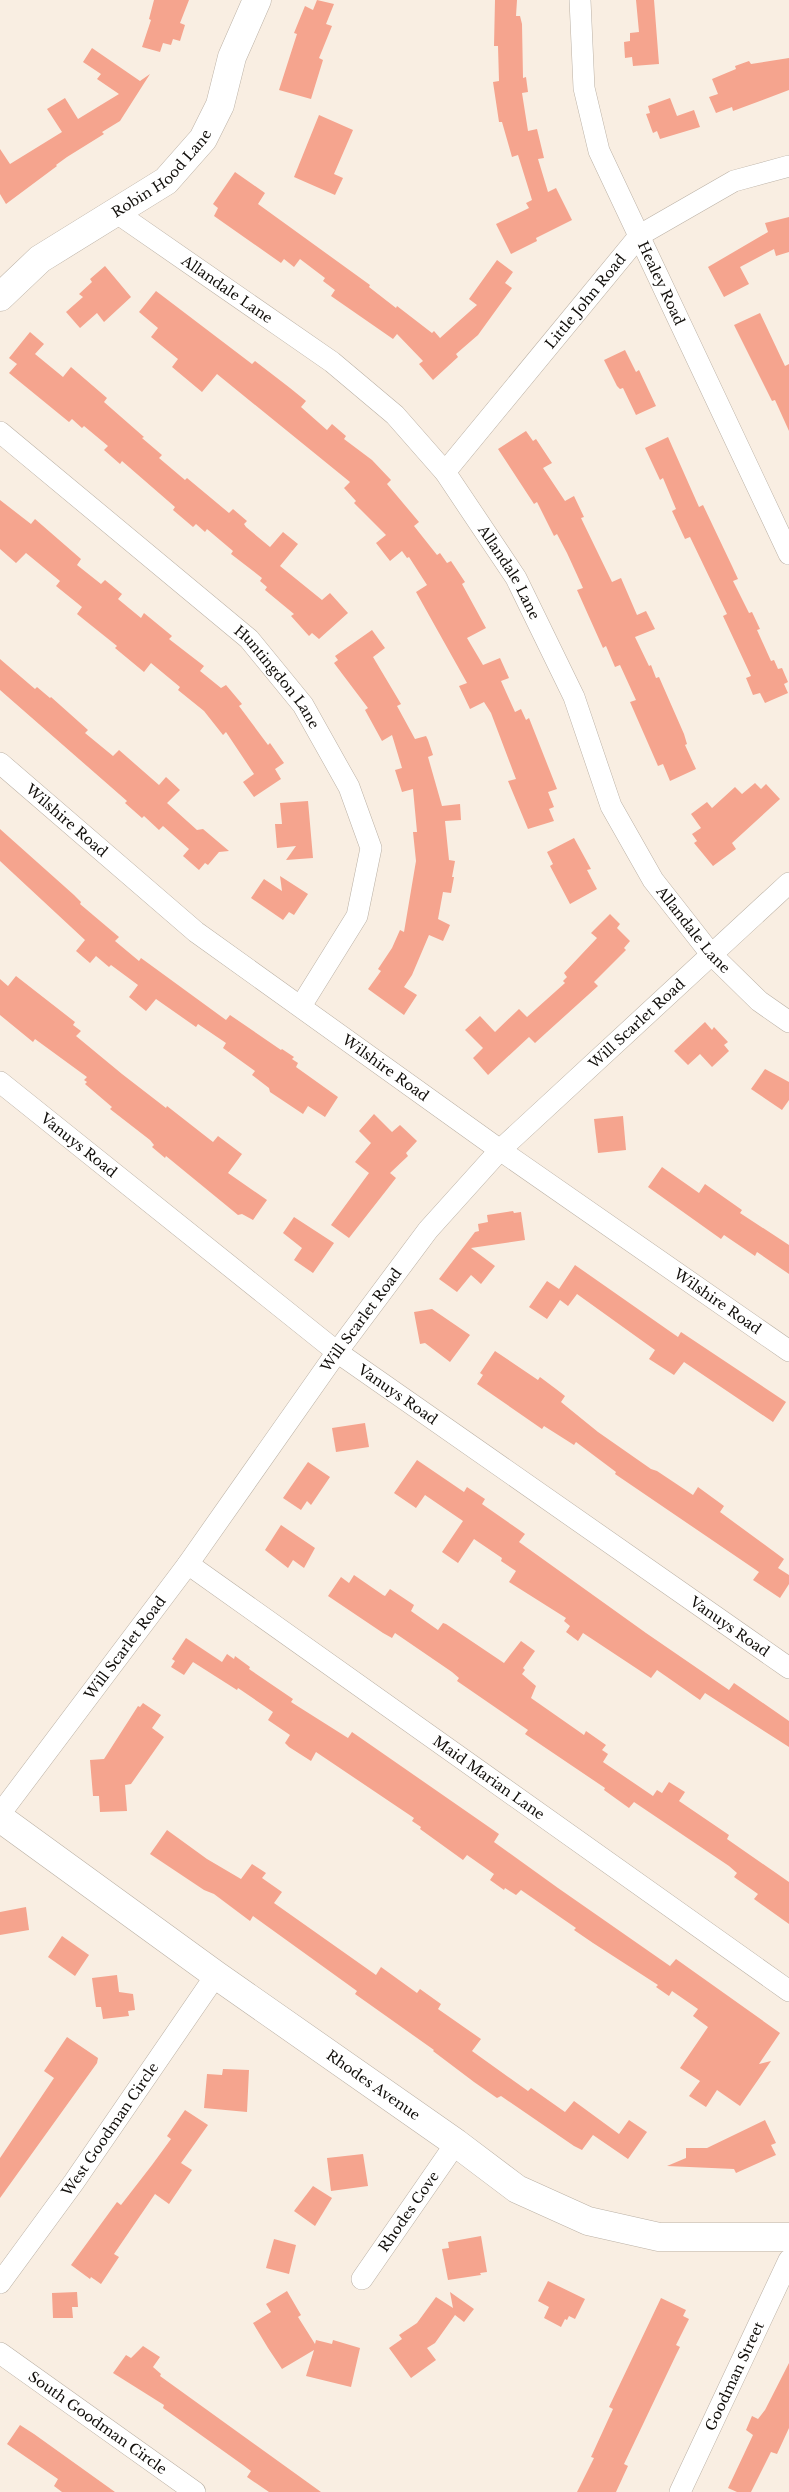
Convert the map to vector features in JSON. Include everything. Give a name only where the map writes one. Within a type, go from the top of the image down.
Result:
[{"type":"main road","name":"Robin Hood Lane","points":[[0,297],[40,259],[166,181],[203,139],[220,105],[232,57],[257,0]]},
{"type":"main road","name":"Rhodes Avenue","points":[[0,1818],[216,1976],[456,2143],[518,2189],[588,2220],[659,2237],[789,2237]]},
{"type":"street","name":"Healey Road","points":[[580,0],[584,88],[599,151],[789,554]]},
{"type":"street","name":"Little John Road","points":[[446,472],[640,235],[734,181],[789,166]]},
{"type":"street","name":"Allandale Lane","points":[[117,213],[332,362],[394,415],[446,472],[516,578],[574,698],[611,806],[653,880],[711,954],[759,1001],[789,1022]]},
{"type":"street","name":"Huntingdon Lane","points":[[0,432],[249,639],[304,705],[349,787],[371,848],[357,916],[301,1006]]},
{"type":"street","name":"Wilshire Road","points":[[0,763],[196,932],[500,1150],[789,1351]]},
{"type":"street","name":"Will Scarlet Road","points":[[0,1814],[188,1564],[337,1352],[428,1230],[500,1150],[789,883]]},
{"type":"street","name":"Vanuys Road","points":[[0,1082],[337,1352],[789,1668]]},
{"type":"street","name":"Maid Marian Lane","points":[[188,1564],[789,1991]]},
{"type":"street","name":"West Goodman Circle","points":[[0,2282],[74,2182],[216,1976]]},
{"type":"street","name":"Rhodes Cove","points":[[362,2279],[456,2143]]},
{"type":"street","name":"Goodman Street","points":[[680,2492],[789,2260]]},
{"type":"street","name":"South Goodman Circle","points":[[0,2353],[195,2492]]},
{"type":"building","points":[[154,0],[189,0],[180,23],[185,25],[180,41],[173,39],[171,45],[163,43],[160,52],[142,47],[151,20],[149,19]]},
{"type":"building","points":[[317,0],[334,4],[326,24],[332,26],[319,58],[323,60],[311,99],[279,90],[297,34],[294,33],[305,6],[313,10]]},
{"type":"building","points":[[495,0],[517,0],[516,16],[520,16],[522,24],[523,78],[526,77],[528,92],[522,93],[528,131],[537,129],[544,158],[538,159],[548,192],[556,188],[572,220],[536,238],[537,241],[511,254],[496,224],[529,208],[526,203],[532,200],[518,155],[512,157],[502,122],[499,122],[493,82],[499,81],[498,46],[494,46]]},
{"type":"building","points":[[636,0],[654,0],[659,64],[633,66],[632,57],[625,58],[624,42],[630,41],[630,33],[639,32]]},
{"type":"building","points":[[92,48],[140,81],[150,74],[120,121],[102,132],[104,134],[56,165],[6,204],[0,194],[0,149],[10,164],[62,132],[47,109],[65,98],[78,119],[119,94],[97,79],[101,74],[83,62]]},
{"type":"building","points":[[789,58],[789,90],[733,111],[732,107],[716,113],[709,97],[718,94],[712,79],[736,69],[735,66],[749,61],[751,64]]},
{"type":"building","points":[[670,98],[677,116],[694,110],[700,127],[660,139],[657,131],[653,133],[646,114],[650,113],[648,106]]},
{"type":"building","points":[[319,115],[353,130],[334,174],[343,178],[335,195],[294,177]]},
{"type":"building","points":[[235,172],[265,193],[258,204],[370,285],[369,287],[396,308],[397,306],[432,333],[434,331],[440,338],[477,305],[469,299],[497,260],[513,272],[505,283],[512,288],[478,335],[456,354],[458,357],[433,380],[419,364],[423,361],[397,334],[393,339],[331,296],[335,290],[323,281],[325,278],[300,259],[294,267],[284,259],[281,263],[214,216],[218,208],[213,204]]},
{"type":"building","points":[[789,217],[789,252],[776,256],[774,249],[740,267],[749,284],[724,297],[708,267],[768,232],[765,223]]},
{"type":"building","points":[[105,266],[131,297],[104,322],[97,313],[80,328],[66,312],[83,297],[79,294],[92,282],[90,279]]},
{"type":"building","points":[[156,291],[252,364],[255,361],[290,388],[306,401],[301,407],[327,430],[332,424],[346,436],[344,439],[372,460],[391,480],[387,484],[419,522],[414,526],[437,555],[440,553],[447,563],[451,561],[465,582],[462,584],[486,628],[467,638],[483,665],[500,658],[509,678],[501,681],[515,712],[521,709],[526,720],[529,718],[557,789],[548,792],[554,807],[549,809],[554,821],[528,829],[508,781],[516,779],[491,713],[484,702],[470,709],[459,686],[467,683],[416,592],[427,585],[409,557],[407,558],[402,551],[390,561],[376,543],[386,535],[354,503],[356,501],[344,488],[350,482],[217,374],[202,392],[172,367],[178,359],[151,337],[158,328],[139,312]]},
{"type":"building","points":[[760,313],[785,366],[789,364],[789,431],[775,400],[772,401],[734,325]]},
{"type":"building","points":[[30,332],[44,344],[35,354],[63,377],[71,367],[107,398],[104,402],[144,437],[142,438],[162,455],[159,458],[185,480],[187,478],[229,513],[233,509],[247,521],[244,524],[246,527],[270,547],[283,532],[298,544],[280,566],[322,600],[330,593],[348,613],[319,639],[312,633],[309,636],[291,616],[294,614],[265,590],[267,587],[260,581],[262,578],[231,554],[233,551],[207,529],[205,532],[196,524],[193,527],[173,510],[175,507],[122,461],[120,464],[104,450],[108,446],[84,426],[82,428],[72,419],[69,422],[9,373],[17,364],[9,358]]},
{"type":"building","points":[[625,350],[636,372],[639,370],[656,406],[636,415],[623,388],[620,389],[617,386],[604,360]]},
{"type":"building","points":[[526,431],[533,441],[536,439],[552,463],[543,468],[565,501],[574,496],[584,517],[581,518],[612,582],[621,578],[637,615],[646,611],[655,629],[635,637],[656,678],[659,677],[684,734],[687,744],[685,745],[696,769],[670,781],[663,764],[658,766],[630,702],[636,700],[620,665],[615,667],[606,646],[603,648],[577,590],[583,588],[567,553],[557,534],[554,536],[537,502],[534,504],[498,449]]},
{"type":"building","points":[[668,437],[699,507],[703,505],[738,579],[733,581],[749,613],[752,612],[760,629],[757,630],[771,661],[774,660],[778,669],[782,668],[788,682],[784,684],[788,693],[765,703],[760,693],[753,695],[746,678],[751,676],[723,616],[727,614],[690,537],[685,539],[672,511],[676,509],[663,478],[660,480],[645,448]]},
{"type":"building","points":[[0,500],[31,524],[35,519],[81,559],[77,565],[101,584],[105,580],[122,594],[118,599],[141,618],[144,613],[172,636],[169,639],[204,666],[200,671],[221,688],[226,685],[242,704],[239,706],[268,745],[270,743],[284,763],[275,769],[281,779],[254,797],[243,782],[254,774],[226,732],[223,735],[204,711],[178,690],[180,687],[151,663],[144,672],[115,648],[117,646],[77,614],[82,607],[56,586],[60,581],[26,553],[16,563],[0,549]]},
{"type":"building","points":[[372,630],[385,648],[373,657],[401,704],[397,706],[415,739],[426,736],[428,740],[433,755],[428,757],[442,806],[460,804],[461,820],[445,821],[449,860],[455,861],[452,877],[454,877],[451,893],[443,892],[438,919],[450,925],[443,941],[429,935],[412,975],[404,987],[417,995],[404,1015],[368,989],[381,971],[378,969],[392,948],[400,930],[404,932],[416,861],[413,832],[417,832],[413,789],[402,792],[395,770],[402,768],[392,735],[382,741],[365,710],[368,708],[334,663],[338,660],[335,656]]},
{"type":"building","points":[[0,659],[35,689],[37,687],[51,697],[88,730],[85,733],[113,756],[119,750],[159,785],[166,777],[180,790],[167,803],[197,830],[203,829],[229,851],[219,852],[208,865],[205,863],[199,870],[183,856],[189,849],[163,826],[159,830],[144,816],[142,818],[125,803],[127,801],[0,690]]},
{"type":"building","points":[[755,783],[761,789],[766,784],[780,799],[732,843],[736,849],[713,866],[694,843],[697,841],[692,834],[701,828],[691,814],[707,802],[712,808],[735,787],[742,794]]},
{"type":"building","points":[[308,801],[313,858],[286,860],[296,846],[277,848],[275,824],[282,824],[280,803]]},
{"type":"building","points":[[0,829],[74,895],[81,902],[80,904],[119,937],[115,941],[139,961],[141,958],[226,1020],[230,1015],[294,1057],[292,1059],[298,1063],[296,1067],[338,1097],[325,1117],[308,1106],[303,1114],[270,1092],[269,1088],[252,1075],[255,1071],[223,1048],[226,1043],[198,1024],[196,1027],[156,999],[146,1011],[129,997],[138,985],[111,965],[109,967],[96,956],[90,963],[76,951],[85,940],[0,861]]},
{"type":"building","points":[[574,838],[591,869],[587,870],[597,889],[570,904],[550,866],[553,864],[547,852]]},
{"type":"building","points":[[280,876],[308,894],[294,915],[289,912],[283,920],[251,898],[264,879],[282,891]]},
{"type":"building","points":[[610,914],[620,924],[617,928],[630,941],[624,948],[626,950],[594,982],[598,986],[535,1043],[529,1037],[488,1075],[473,1058],[483,1048],[465,1030],[480,1016],[495,1032],[519,1009],[527,1017],[565,983],[563,981],[567,977],[564,973],[597,938],[591,933]]},
{"type":"building","points":[[16,976],[75,1022],[73,1025],[81,1031],[76,1036],[122,1074],[213,1142],[218,1136],[242,1154],[228,1173],[267,1200],[253,1220],[242,1214],[238,1215],[166,1156],[165,1158],[152,1147],[154,1145],[150,1140],[110,1109],[112,1107],[85,1084],[87,1082],[84,1080],[87,1077],[35,1039],[33,1042],[0,1015],[0,979],[8,986]]},
{"type":"building","points":[[705,1022],[712,1030],[714,1027],[728,1042],[724,1045],[729,1051],[712,1067],[700,1054],[688,1065],[674,1051]]},
{"type":"building","points":[[765,1069],[789,1082],[789,1100],[782,1110],[751,1089]]},
{"type":"building","points":[[374,1114],[392,1132],[400,1125],[417,1141],[406,1153],[408,1156],[390,1173],[396,1178],[349,1238],[331,1225],[369,1173],[355,1162],[371,1143],[359,1131]]},
{"type":"building","points":[[623,1116],[626,1150],[598,1153],[594,1119]]},
{"type":"building","points":[[662,1167],[699,1193],[705,1184],[742,1210],[740,1213],[789,1245],[789,1274],[757,1252],[755,1256],[724,1235],[721,1239],[648,1187]]},
{"type":"building","points":[[513,1211],[514,1213],[521,1212],[525,1240],[471,1248],[495,1266],[481,1284],[471,1275],[457,1292],[439,1279],[475,1232],[479,1231],[478,1224],[488,1222],[487,1215]]},
{"type":"building","points":[[294,1217],[334,1243],[313,1273],[294,1260],[302,1248],[283,1233]]},
{"type":"building","points":[[575,1265],[678,1337],[681,1332],[786,1402],[773,1422],[684,1362],[674,1375],[649,1359],[655,1350],[577,1294],[568,1306],[560,1300],[547,1319],[529,1307],[547,1281],[559,1289]]},
{"type":"building","points":[[432,1309],[470,1335],[450,1362],[425,1343],[420,1344],[414,1312]]},
{"type":"building","points":[[495,1351],[538,1380],[540,1377],[556,1389],[565,1396],[561,1402],[598,1432],[651,1469],[693,1495],[698,1487],[724,1506],[720,1512],[784,1559],[778,1568],[789,1575],[789,1584],[780,1598],[753,1580],[759,1572],[615,1474],[616,1472],[576,1442],[574,1445],[544,1426],[542,1429],[477,1384],[483,1375],[480,1373]]},
{"type":"building","points":[[365,1423],[369,1447],[336,1452],[332,1428]]},
{"type":"building","points":[[417,1460],[464,1492],[467,1487],[485,1499],[482,1504],[525,1534],[519,1542],[646,1633],[729,1690],[734,1683],[789,1721],[789,1747],[705,1693],[700,1700],[657,1670],[651,1678],[583,1633],[578,1641],[566,1632],[570,1626],[564,1621],[566,1618],[509,1582],[516,1571],[501,1561],[502,1558],[474,1539],[458,1563],[442,1552],[463,1521],[425,1495],[416,1508],[394,1493]]},
{"type":"building","points":[[308,1462],[330,1477],[311,1505],[307,1501],[301,1510],[283,1498]]},
{"type":"building","points":[[281,1525],[315,1548],[304,1568],[293,1560],[288,1568],[265,1550]]},
{"type":"building","points":[[354,1575],[385,1596],[390,1589],[414,1605],[411,1611],[438,1630],[443,1623],[446,1624],[504,1663],[521,1641],[535,1651],[523,1668],[525,1670],[522,1674],[536,1686],[531,1698],[584,1735],[586,1731],[606,1745],[602,1750],[608,1754],[603,1762],[653,1796],[657,1790],[662,1793],[669,1782],[685,1792],[679,1801],[729,1835],[727,1839],[789,1882],[789,1924],[754,1899],[758,1894],[734,1877],[737,1873],[729,1866],[634,1802],[629,1808],[604,1790],[605,1788],[525,1734],[528,1730],[457,1681],[459,1678],[452,1672],[395,1633],[392,1638],[328,1596],[341,1577],[349,1583]]},
{"type":"building","points":[[186,1638],[222,1662],[227,1654],[234,1659],[235,1656],[250,1667],[249,1669],[293,1699],[291,1702],[348,1738],[352,1732],[499,1834],[494,1842],[558,1888],[670,1966],[676,1959],[780,2033],[759,2064],[771,2061],[740,2106],[717,2090],[706,2107],[689,2096],[700,2081],[680,2068],[708,2027],[693,2016],[698,2009],[672,1991],[669,1996],[656,1987],[658,1985],[574,1930],[576,1928],[521,1890],[516,1895],[505,1888],[504,1890],[490,1880],[494,1874],[467,1855],[463,1860],[420,1829],[421,1827],[412,1821],[414,1818],[316,1752],[311,1761],[289,1747],[285,1743],[290,1735],[268,1720],[273,1712],[238,1688],[237,1690],[193,1662],[184,1675],[171,1667],[175,1661],[172,1659]]},
{"type":"building","points":[[143,1703],[161,1715],[152,1728],[164,1737],[131,1784],[125,1785],[127,1811],[100,1812],[99,1796],[93,1796],[90,1760],[104,1759],[138,1706],[140,1707]]},
{"type":"building","points":[[167,1830],[207,1859],[241,1879],[252,1864],[266,1873],[262,1878],[282,1892],[274,1903],[376,1975],[381,1967],[417,1993],[420,1989],[441,2004],[438,2009],[481,2039],[472,2051],[528,2091],[531,2088],[565,2112],[574,2101],[619,2134],[629,2120],[647,2132],[628,2159],[593,2135],[582,2150],[501,2096],[497,2098],[355,1994],[357,1991],[253,1916],[250,1921],[214,1894],[204,1890],[150,1854]]},
{"type":"building","points":[[26,1907],[29,1930],[0,1935],[0,1912]]},
{"type":"building","points":[[62,1936],[89,1955],[75,1976],[48,1957]]},
{"type":"building","points":[[117,1975],[119,1992],[133,1994],[135,2010],[128,2011],[129,2016],[103,2019],[101,2007],[96,2007],[92,1978]]},
{"type":"building","points":[[67,2037],[98,2058],[97,2063],[0,2198],[0,2158],[54,2078],[44,2071]]},
{"type":"building","points":[[223,2069],[249,2070],[247,2112],[204,2108],[207,2074],[222,2075]]},
{"type":"building","points":[[185,2110],[208,2125],[181,2163],[192,2170],[169,2204],[155,2194],[114,2254],[119,2257],[101,2284],[91,2277],[90,2279],[71,2265],[117,2202],[121,2205],[152,2165],[171,2139],[167,2136]]},
{"type":"building","points":[[765,2120],[776,2143],[771,2145],[776,2155],[736,2173],[734,2169],[667,2166],[686,2158],[686,2148],[707,2148]]},
{"type":"building","points":[[363,2154],[368,2186],[331,2191],[327,2158]]},
{"type":"building","points":[[313,2186],[332,2198],[315,2226],[294,2211]]},
{"type":"building","points":[[481,2236],[487,2272],[480,2273],[481,2275],[448,2280],[442,2249],[449,2248],[448,2242]]},
{"type":"building","points":[[274,2239],[296,2245],[289,2274],[266,2268]]},
{"type":"building","points":[[548,2281],[585,2299],[575,2319],[569,2316],[561,2327],[544,2318],[549,2307],[538,2301]]},
{"type":"building","points":[[287,2291],[301,2315],[298,2317],[315,2344],[316,2340],[332,2344],[333,2340],[360,2348],[351,2387],[306,2376],[314,2350],[282,2369],[268,2348],[253,2323],[271,2312],[266,2304]]},
{"type":"building","points":[[77,2292],[78,2307],[72,2307],[73,2318],[53,2318],[52,2293]]},
{"type":"building","points":[[450,2292],[474,2309],[464,2322],[455,2315],[435,2343],[427,2348],[436,2360],[411,2378],[389,2348],[402,2339],[399,2335],[417,2323],[436,2297],[453,2308]]},
{"type":"building","points":[[661,2298],[686,2310],[683,2316],[689,2319],[676,2345],[680,2347],[624,2464],[628,2466],[616,2492],[577,2492],[594,2458],[591,2457],[613,2409],[609,2407]]},
{"type":"building","points":[[143,2346],[160,2357],[153,2367],[161,2374],[160,2376],[321,2492],[269,2492],[247,2477],[251,2471],[163,2408],[164,2405],[113,2373],[126,2355],[131,2358]]},
{"type":"building","points":[[789,2363],[789,2428],[777,2454],[771,2452],[751,2492],[737,2492],[728,2488],[753,2435],[746,2430],[752,2416],[758,2419],[765,2410]]},
{"type":"building","points":[[20,2425],[115,2492],[62,2492],[54,2486],[58,2479],[7,2444]]}]
